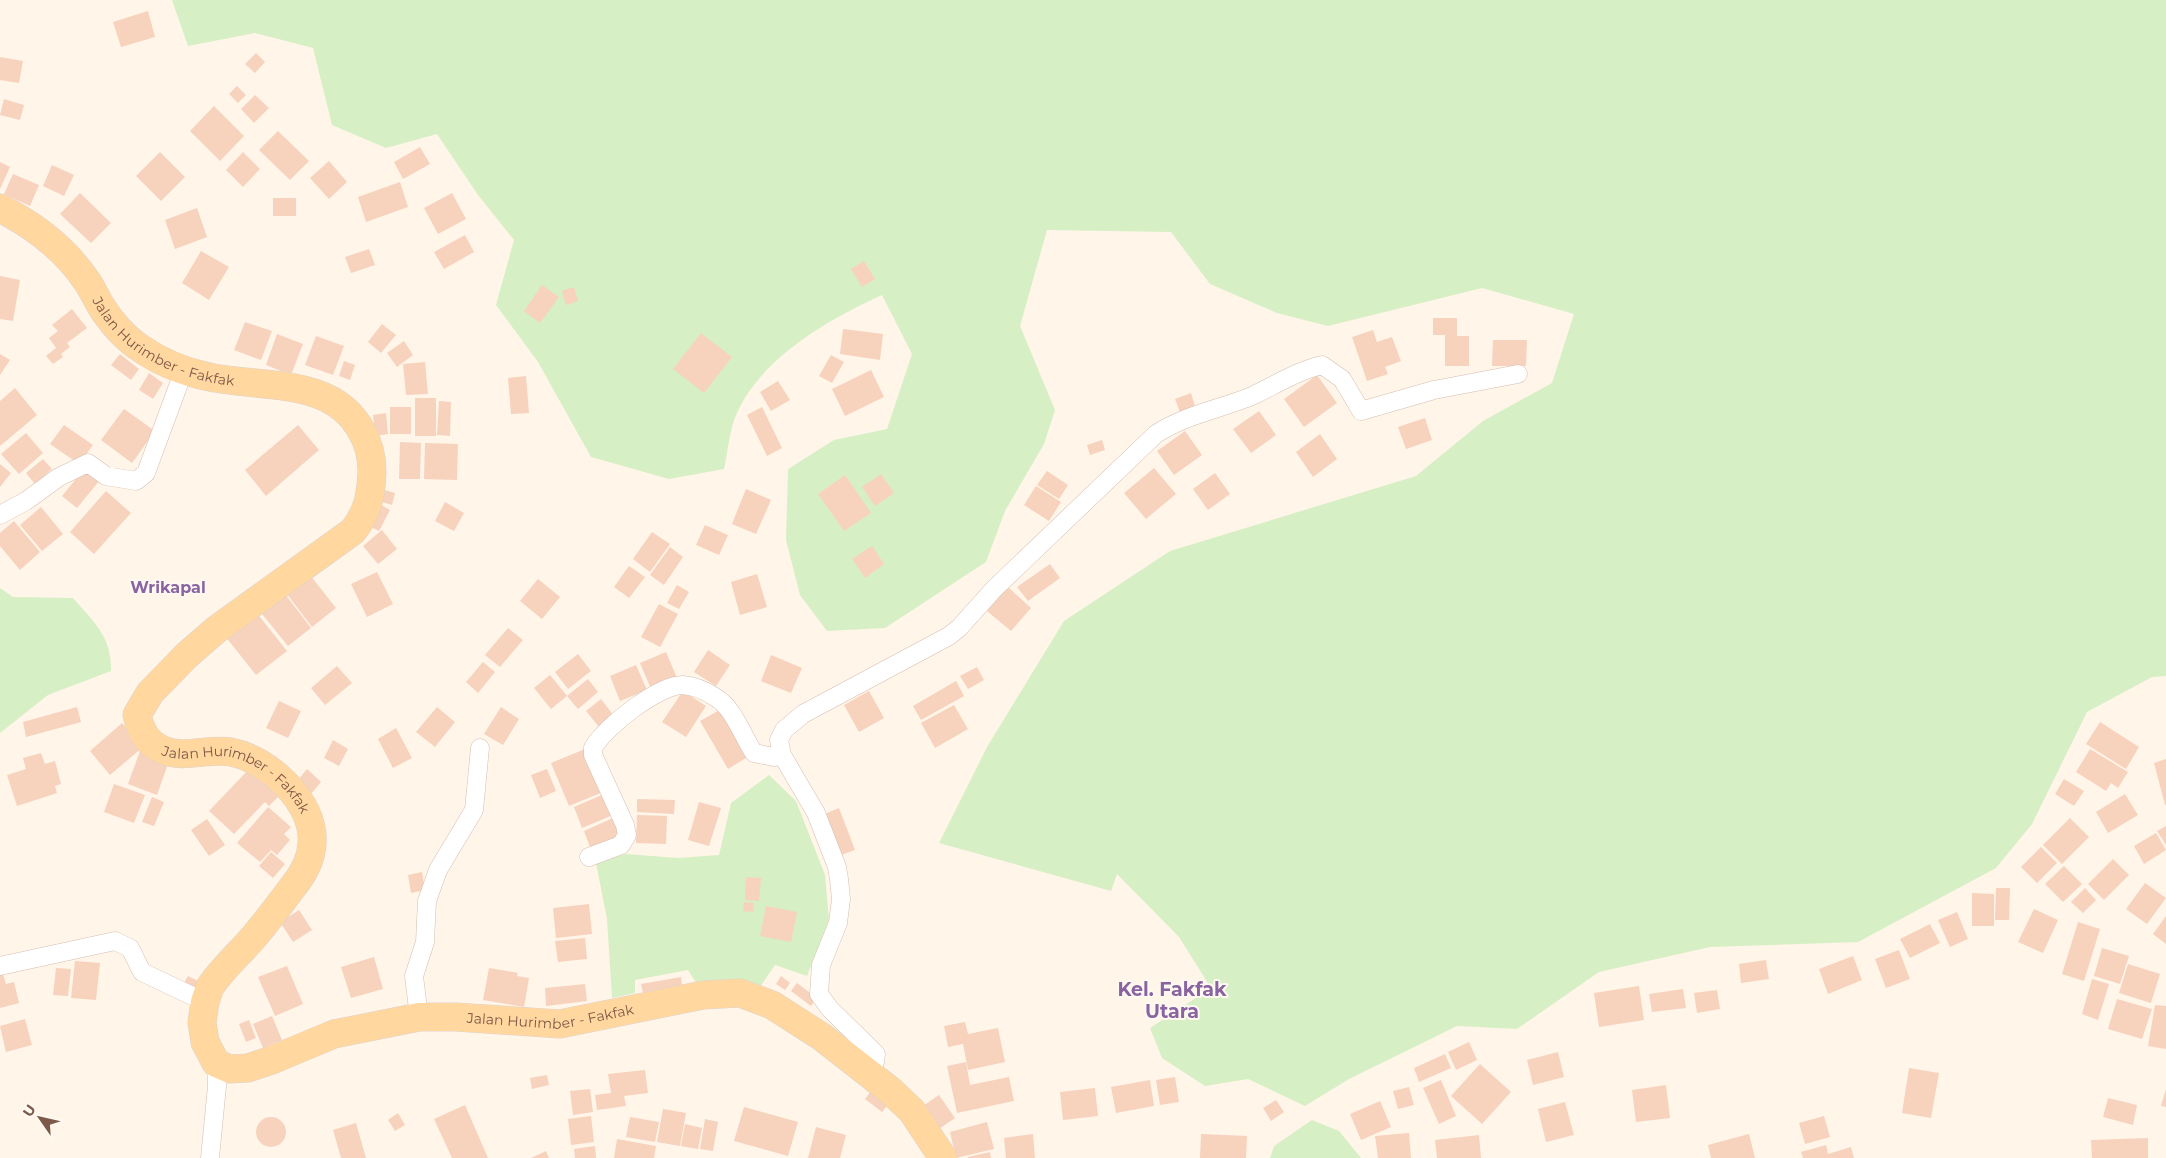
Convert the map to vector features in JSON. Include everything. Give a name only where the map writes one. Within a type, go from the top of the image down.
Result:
[{"type":"main road","name":"Jalan Hurimber - Fakfak","points":[[0,208],[44,236],[67,256],[87,281],[102,308],[119,330],[137,346],[159,360],[184,370],[227,381],[270,384],[313,392],[345,410],[358,424],[370,450],[372,465],[370,498],[366,511],[353,531],[217,629],[187,655],[150,693],[137,716],[147,739],[163,750],[176,753],[229,752],[255,760],[284,782],[294,794],[306,813],[312,834],[310,855],[295,885],[253,938],[217,977],[205,1002],[203,1034],[210,1054],[216,1062],[230,1069],[248,1068],[334,1034],[419,1017],[456,1017],[560,1024],[703,995],[740,994],[772,1005],[822,1037],[868,1075],[891,1091],[912,1111],[943,1158]]},
{"type":"street","points":[[868,1075],[875,1062],[876,1054],[830,1009],[819,994],[821,965],[838,923],[841,899],[839,879],[837,867],[816,814],[782,755],[780,740],[784,730],[803,714],[959,628],[994,589],[1156,434],[1169,426],[1252,396],[1292,376],[1322,365],[1342,379],[1361,411],[1434,390],[1518,374]]},
{"type":"street","points":[[0,515],[26,501],[60,477],[88,463],[106,476],[136,481],[146,474],[184,370]]},
{"type":"street","points":[[589,858],[621,845],[627,835],[625,825],[593,755],[594,748],[631,710],[644,700],[681,685],[699,689],[715,696],[726,706],[754,753],[774,758],[782,755]]},
{"type":"street","points":[[419,1017],[414,976],[425,942],[427,901],[438,870],[474,810],[480,748]]},
{"type":"street","points":[[0,966],[114,941],[130,948],[137,964],[147,975],[205,1002]]},
{"type":"street","points":[[210,1158],[217,1086],[216,1062]]},
{"type":"green space","points":[[172,0],[2166,0],[2166,676],[2152,677],[2087,712],[2032,824],[1996,868],[1858,942],[1710,947],[1599,972],[1517,1029],[1457,1026],[1349,1079],[1305,1106],[1248,1079],[1205,1086],[1162,1058],[1150,1028],[1211,988],[1179,937],[1117,874],[1111,891],[939,843],[987,747],[1064,621],[1170,551],[1416,476],[1483,421],[1552,383],[1574,314],[1482,288],[1328,326],[1277,313],[1210,284],[1171,232],[1047,230],[1020,326],[1055,410],[1044,444],[1005,511],[986,562],[885,628],[827,631],[800,595],[786,540],[788,469],[834,440],[887,429],[912,354],[882,295],[819,328],[779,358],[762,375],[748,393],[734,420],[724,469],[669,479],[591,457],[538,362],[496,305],[514,240],[478,195],[437,134],[386,148],[332,125],[313,48],[255,33],[188,46]]},
{"type":"green space","points":[[0,588],[13,597],[73,598],[95,623],[105,639],[111,659],[111,671],[48,695],[0,733]]},
{"type":"green space","points":[[769,775],[796,801],[825,875],[829,920],[807,976],[775,965],[760,987],[697,984],[688,970],[635,980],[635,993],[612,998],[607,919],[596,863],[626,854],[678,858],[719,855],[731,803]]},
{"type":"green space","points":[[1312,1120],[1339,1131],[1361,1158],[1270,1158],[1274,1146]]},
{"type":"building","points":[[148,11],[155,37],[121,47],[113,22]]},
{"type":"building","points":[[256,53],[265,62],[255,73],[245,64]]},
{"type":"building","points":[[0,57],[23,61],[19,83],[0,80]]},
{"type":"building","points":[[237,86],[246,95],[238,103],[229,94]]},
{"type":"building","points":[[255,95],[269,108],[254,123],[241,109]]},
{"type":"building","points":[[4,99],[24,105],[20,120],[0,115]]},
{"type":"building","points":[[214,106],[244,136],[220,161],[190,131]]},
{"type":"building","points":[[278,131],[309,161],[290,180],[259,150]]},
{"type":"building","points":[[420,147],[430,164],[403,179],[394,162]]},
{"type":"building","points":[[160,152],[185,177],[161,201],[136,176]]},
{"type":"building","points":[[243,152],[260,169],[243,187],[226,170]]},
{"type":"building","points":[[329,161],[347,182],[329,199],[310,178]]},
{"type":"building","points":[[0,162],[10,167],[0,189]]},
{"type":"building","points":[[52,165],[74,175],[64,196],[43,186]]},
{"type":"building","points":[[13,174],[39,185],[30,206],[4,194]]},
{"type":"building","points":[[400,182],[408,207],[366,222],[358,197]]},
{"type":"building","points":[[80,193],[111,223],[91,243],[60,214]]},
{"type":"building","points":[[452,193],[466,219],[438,234],[424,208]]},
{"type":"building","points":[[273,198],[296,198],[296,216],[273,216]]},
{"type":"building","points":[[197,208],[207,237],[175,249],[165,220]]},
{"type":"building","points":[[465,235],[474,252],[444,269],[434,252]]},
{"type":"building","points":[[369,249],[375,265],[351,273],[345,257]]},
{"type":"building","points":[[201,251],[229,267],[209,300],[182,283]]},
{"type":"building","points":[[864,261],[875,279],[862,287],[851,269]]},
{"type":"building","points":[[0,276],[20,280],[13,321],[0,319]]},
{"type":"building","points":[[542,285],[559,297],[540,323],[524,311]]},
{"type":"building","points":[[574,287],[578,301],[566,305],[562,291]]},
{"type":"building","points":[[72,309],[87,328],[67,343],[70,347],[61,354],[63,357],[53,364],[46,356],[56,348],[49,338],[58,331],[52,325]]},
{"type":"building","points":[[1433,318],[1457,318],[1457,336],[1469,336],[1469,366],[1445,366],[1445,335],[1433,335]]},
{"type":"building","points":[[245,322],[272,331],[261,360],[234,350]]},
{"type":"building","points":[[382,324],[396,335],[381,353],[368,342]]},
{"type":"building","points":[[843,329],[883,334],[880,360],[840,354]]},
{"type":"building","points":[[1373,330],[1377,342],[1392,337],[1401,361],[1385,367],[1388,374],[1367,381],[1352,337]]},
{"type":"building","points":[[701,333],[732,357],[704,393],[673,369]]},
{"type":"building","points":[[277,334],[303,344],[291,375],[266,365]]},
{"type":"building","points":[[316,336],[344,346],[333,375],[305,365]]},
{"type":"building","points":[[1493,340],[1527,340],[1526,366],[1492,366]]},
{"type":"building","points":[[404,341],[413,355],[397,367],[387,353]]},
{"type":"building","points":[[0,354],[10,360],[0,375]]},
{"type":"building","points":[[120,354],[139,369],[131,380],[111,365]]},
{"type":"building","points":[[831,355],[844,362],[832,383],[819,376]]},
{"type":"building","points":[[344,361],[355,365],[350,380],[339,376]]},
{"type":"building","points":[[425,362],[428,394],[406,395],[403,364]]},
{"type":"building","points":[[871,370],[884,397],[845,416],[832,389]]},
{"type":"building","points":[[149,373],[163,383],[153,399],[139,390]]},
{"type":"building","points":[[1317,375],[1337,403],[1304,427],[1284,399]]},
{"type":"building","points":[[526,376],[529,413],[511,414],[508,378]]},
{"type":"building","points":[[778,381],[790,400],[771,411],[760,392]]},
{"type":"building","points":[[15,388],[37,415],[0,446],[0,401]]},
{"type":"building","points":[[1191,393],[1196,410],[1181,415],[1175,399]]},
{"type":"building","points":[[415,398],[436,398],[436,436],[415,436]]},
{"type":"building","points":[[439,401],[451,402],[450,436],[437,435]]},
{"type":"building","points":[[390,407],[411,407],[411,434],[390,434]]},
{"type":"building","points":[[762,407],[782,448],[767,456],[747,415]]},
{"type":"building","points":[[124,409],[155,431],[132,463],[101,440]]},
{"type":"building","points":[[1259,411],[1276,435],[1251,453],[1233,429]]},
{"type":"building","points":[[386,413],[388,434],[375,436],[373,415]]},
{"type":"building","points":[[1425,418],[1432,440],[1406,449],[1398,427]]},
{"type":"building","points":[[64,425],[93,445],[79,464],[50,444]]},
{"type":"building","points":[[298,425],[319,450],[266,496],[245,470]]},
{"type":"building","points":[[1185,431],[1202,455],[1174,475],[1157,451]]},
{"type":"building","points":[[26,433],[43,453],[19,474],[1,454]]},
{"type":"building","points":[[1320,434],[1337,459],[1313,477],[1296,452]]},
{"type":"building","points":[[1102,440],[1105,450],[1090,455],[1087,445]]},
{"type":"building","points":[[400,442],[421,443],[420,479],[399,479]]},
{"type":"building","points":[[425,443],[458,444],[457,480],[424,479]]},
{"type":"building","points":[[43,459],[52,469],[35,484],[26,473]]},
{"type":"building","points":[[0,464],[11,473],[0,487]]},
{"type":"building","points":[[85,468],[100,480],[77,508],[62,496]]},
{"type":"building","points":[[1154,468],[1176,494],[1146,519],[1124,493]]},
{"type":"building","points":[[1047,471],[1068,485],[1059,499],[1037,485]]},
{"type":"building","points":[[1215,473],[1230,494],[1208,510],[1193,489]]},
{"type":"building","points":[[881,474],[894,493],[875,506],[862,487]]},
{"type":"building","points":[[845,475],[871,513],[844,531],[818,494]]},
{"type":"building","points":[[1036,486],[1061,502],[1049,521],[1024,505]]},
{"type":"building","points":[[746,489],[771,500],[756,534],[732,524]]},
{"type":"building","points":[[385,490],[395,493],[392,505],[382,502]]},
{"type":"building","points":[[106,491],[131,513],[94,554],[70,532]]},
{"type":"building","points":[[445,502],[464,513],[454,531],[435,521]]},
{"type":"building","points":[[378,503],[390,510],[379,531],[367,525]]},
{"type":"building","points":[[41,507],[63,534],[42,551],[20,525]]},
{"type":"building","points":[[14,521],[40,552],[20,570],[0,546],[0,533]]},
{"type":"building","points":[[705,525],[728,535],[719,555],[696,545]]},
{"type":"building","points":[[382,530],[397,549],[378,564],[363,546]]},
{"type":"building","points":[[652,532],[670,544],[650,572],[633,559]]},
{"type":"building","points":[[872,546],[884,564],[865,578],[852,559]]},
{"type":"building","points":[[670,547],[683,557],[664,585],[650,575]]},
{"type":"building","points":[[1050,564],[1060,578],[1028,601],[1017,587]]},
{"type":"building","points":[[629,566],[645,577],[629,598],[614,587]]},
{"type":"building","points":[[306,570],[336,608],[312,627],[283,589]]},
{"type":"building","points":[[377,572],[393,604],[367,617],[351,584]]},
{"type":"building","points":[[757,574],[767,607],[740,615],[731,582]]},
{"type":"building","points":[[538,579],[560,597],[542,619],[520,601]]},
{"type":"building","points":[[677,585],[689,592],[679,609],[667,603]]},
{"type":"building","points":[[1008,587],[1031,608],[1011,631],[987,611]]},
{"type":"building","points":[[282,590],[311,628],[288,646],[258,609]]},
{"type":"building","points":[[659,604],[678,614],[660,647],[641,637]]},
{"type":"building","points":[[252,607],[287,651],[256,675],[221,631]]},
{"type":"building","points":[[508,628],[523,640],[500,667],[485,655]]},
{"type":"building","points":[[708,650],[730,665],[716,686],[694,672]]},
{"type":"building","points":[[666,652],[677,678],[651,689],[640,663]]},
{"type":"building","points":[[578,654],[591,671],[568,689],[555,672]]},
{"type":"building","points":[[771,655],[802,668],[791,693],[761,681]]},
{"type":"building","points":[[483,662],[495,672],[478,693],[466,682]]},
{"type":"building","points":[[636,665],[647,690],[620,701],[610,676]]},
{"type":"building","points":[[337,666],[352,683],[325,705],[311,688]]},
{"type":"building","points":[[977,667],[984,680],[968,689],[960,676]]},
{"type":"building","points":[[550,675],[567,696],[551,709],[534,688]]},
{"type":"building","points":[[588,679],[598,692],[578,709],[567,696]]},
{"type":"building","points":[[956,681],[964,696],[921,720],[913,706]]},
{"type":"building","points":[[683,691],[706,706],[686,737],[662,722]]},
{"type":"building","points":[[869,691],[884,718],[859,732],[844,705]]},
{"type":"building","points":[[601,699],[614,716],[599,727],[586,711]]},
{"type":"building","points":[[279,701],[301,711],[288,738],[266,728]]},
{"type":"building","points":[[954,705],[968,729],[935,748],[921,723]]},
{"type":"building","points":[[77,707],[81,722],[26,737],[23,722]]},
{"type":"building","points":[[437,707],[455,722],[435,747],[416,732]]},
{"type":"building","points":[[501,707],[519,719],[503,745],[484,734]]},
{"type":"building","points":[[723,708],[751,755],[728,769],[700,721]]},
{"type":"building","points":[[2100,722],[2139,747],[2126,769],[2086,744]]},
{"type":"building","points":[[122,723],[143,747],[110,775],[90,751]]},
{"type":"building","points":[[396,728],[412,758],[393,768],[378,739]]},
{"type":"building","points":[[333,740],[348,749],[339,766],[324,758]]},
{"type":"building","points":[[585,749],[603,792],[569,806],[551,763]]},
{"type":"building","points":[[2090,749],[2128,772],[2118,788],[2111,783],[2106,791],[2076,772]]},
{"type":"building","points":[[140,751],[169,761],[157,795],[128,784]]},
{"type":"building","points":[[41,753],[45,764],[55,761],[61,784],[55,786],[57,793],[17,806],[7,775],[26,769],[23,758]]},
{"type":"building","points":[[2166,759],[2166,805],[2165,805],[2154,763]]},
{"type":"building","points":[[250,768],[279,796],[269,806],[265,802],[234,834],[209,811]]},
{"type":"building","points":[[307,769],[321,782],[311,794],[297,781]]},
{"type":"building","points":[[547,769],[556,791],[540,798],[531,775]]},
{"type":"building","points":[[2064,779],[2084,791],[2074,806],[2055,794]]},
{"type":"building","points":[[114,784],[145,795],[134,823],[104,812]]},
{"type":"building","points":[[604,794],[613,815],[582,828],[574,807]]},
{"type":"building","points":[[2125,794],[2138,815],[2108,833],[2096,812]]},
{"type":"building","points":[[152,797],[164,802],[154,826],[142,822]]},
{"type":"building","points":[[637,799],[675,800],[674,814],[637,812]]},
{"type":"building","points":[[699,802],[721,808],[709,846],[688,840]]},
{"type":"building","points":[[268,807],[291,827],[284,834],[290,840],[277,855],[271,850],[260,862],[237,843]]},
{"type":"building","points":[[839,808],[855,850],[835,857],[820,816]]},
{"type":"building","points":[[637,815],[667,816],[666,844],[636,843]]},
{"type":"building","points":[[613,818],[621,838],[591,850],[584,831]]},
{"type":"building","points":[[2070,818],[2089,837],[2062,864],[2043,845]]},
{"type":"building","points":[[207,819],[225,845],[209,856],[191,830]]},
{"type":"building","points":[[2166,826],[2166,845],[2157,831]]},
{"type":"building","points":[[2156,833],[2166,850],[2144,864],[2134,846]]},
{"type":"building","points":[[2041,847],[2057,863],[2037,883],[2021,867]]},
{"type":"building","points":[[271,852],[285,864],[273,878],[259,866]]},
{"type":"building","points":[[2113,859],[2129,875],[2104,900],[2088,884]]},
{"type":"building","points":[[2064,866],[2082,884],[2063,902],[2045,884]]},
{"type":"building","points":[[422,872],[425,890],[411,893],[408,875]]},
{"type":"building","points":[[746,877],[761,878],[759,901],[745,900]]},
{"type":"building","points":[[2145,883],[2166,898],[2147,924],[2126,909]]},
{"type":"building","points":[[1996,888],[2010,888],[2009,920],[1995,920]]},
{"type":"building","points":[[2085,888],[2096,900],[2083,913],[2071,902]]},
{"type":"building","points":[[1972,893],[1994,894],[1994,926],[1972,926]]},
{"type":"building","points":[[744,902],[754,903],[753,912],[743,911]]},
{"type":"building","points":[[589,904],[592,934],[556,938],[553,908]]},
{"type":"building","points":[[766,906],[797,912],[791,942],[760,936]]},
{"type":"building","points":[[2034,909],[2058,920],[2043,953],[2018,942]]},
{"type":"building","points":[[299,910],[312,930],[293,942],[280,922]]},
{"type":"building","points":[[1957,912],[1968,939],[1950,947],[1938,920]]},
{"type":"building","points":[[2166,916],[2166,944],[2153,934]]},
{"type":"building","points":[[2078,922],[2100,929],[2084,981],[2062,974]]},
{"type":"building","points":[[1930,924],[1940,943],[1910,958],[1900,939]]},
{"type":"building","points":[[585,938],[587,959],[558,962],[555,941]]},
{"type":"building","points":[[2102,948],[2129,956],[2120,984],[2094,976]]},
{"type":"building","points":[[1899,950],[1910,979],[1886,988],[1875,959]]},
{"type":"building","points":[[1853,956],[1862,980],[1828,994],[1819,969]]},
{"type":"building","points":[[374,957],[383,989],[351,998],[341,967]]},
{"type":"building","points":[[1766,960],[1769,979],[1741,983],[1739,964]]},
{"type":"building","points":[[75,961],[100,963],[96,1000],[71,998]]},
{"type":"building","points":[[2128,964],[2160,974],[2151,1003],[2119,993]]},
{"type":"building","points":[[287,966],[303,1004],[275,1016],[258,977]]},
{"type":"building","points":[[56,968],[71,969],[68,996],[53,995]]},
{"type":"building","points":[[489,968],[518,973],[517,976],[529,978],[524,1007],[483,1000]]},
{"type":"building","points":[[0,971],[2,971],[6,984],[14,982],[19,1003],[0,1008]]},
{"type":"building","points":[[188,976],[200,982],[195,991],[183,985]]},
{"type":"building","points":[[781,976],[790,983],[785,990],[776,984]]},
{"type":"building","points":[[681,977],[682,985],[643,993],[641,984]]},
{"type":"building","points":[[2092,979],[2109,984],[2098,1020],[2082,1014]]},
{"type":"building","points":[[797,983],[817,998],[811,1006],[791,991]]},
{"type":"building","points":[[585,984],[587,1001],[546,1006],[545,988]]},
{"type":"building","points":[[1639,986],[1644,1020],[1599,1027],[1594,993]]},
{"type":"building","points":[[1683,989],[1686,1008],[1652,1012],[1649,994]]},
{"type":"building","points":[[1717,990],[1720,1009],[1697,1013],[1694,993]]},
{"type":"building","points":[[2117,999],[2152,1009],[2142,1039],[2108,1029]]},
{"type":"building","points":[[2155,1005],[2166,1006],[2166,1049],[2148,1046]]},
{"type":"building","points":[[272,1016],[282,1040],[263,1048],[253,1024]]},
{"type":"building","points":[[25,1019],[32,1045],[6,1052],[0,1026]]},
{"type":"building","points":[[249,1020],[256,1038],[246,1042],[239,1024]]},
{"type":"building","points":[[965,1022],[968,1034],[998,1028],[1005,1062],[968,1070],[963,1044],[948,1047],[944,1026]]},
{"type":"building","points":[[1469,1042],[1477,1060],[1456,1070],[1448,1052]]},
{"type":"building","points":[[1558,1052],[1564,1077],[1533,1085],[1527,1060]]},
{"type":"building","points":[[1445,1054],[1451,1068],[1419,1082],[1414,1068]]},
{"type":"building","points":[[966,1062],[970,1085],[1009,1077],[1014,1101],[957,1113],[947,1066]]},
{"type":"building","points":[[1480,1064],[1511,1092],[1482,1124],[1451,1096]]},
{"type":"building","points":[[1909,1068],[1939,1073],[1931,1118],[1902,1113]]},
{"type":"building","points":[[645,1070],[648,1093],[624,1096],[626,1106],[597,1110],[595,1095],[611,1093],[608,1074]]},
{"type":"building","points":[[547,1075],[549,1085],[532,1089],[530,1078]]},
{"type":"building","points":[[1175,1077],[1179,1102],[1160,1105],[1156,1080]]},
{"type":"building","points":[[1150,1080],[1154,1106],[1116,1113],[1111,1087]]},
{"type":"building","points":[[1441,1080],[1456,1116],[1439,1124],[1423,1088]]},
{"type":"building","points":[[1666,1085],[1670,1118],[1636,1122],[1632,1090]]},
{"type":"building","points":[[1409,1087],[1414,1105],[1398,1109],[1393,1091]]},
{"type":"building","points":[[1095,1088],[1098,1116],[1063,1120],[1060,1092]]},
{"type":"building","points":[[590,1089],[593,1112],[573,1115],[570,1091]]},
{"type":"building","points":[[2166,1089],[2166,1107],[2161,1106]]},
{"type":"building","points":[[871,1091],[888,1105],[882,1112],[865,1099]]},
{"type":"building","points":[[939,1095],[955,1118],[939,1129],[923,1106]]},
{"type":"building","points":[[2108,1098],[2137,1105],[2133,1125],[2103,1117]]},
{"type":"building","points":[[1276,1100],[1284,1112],[1271,1121],[1263,1108]]},
{"type":"building","points":[[1380,1101],[1391,1127],[1361,1140],[1350,1114]]},
{"type":"building","points":[[1565,1102],[1574,1135],[1546,1142],[1538,1109]]},
{"type":"building","points":[[465,1105],[488,1158],[452,1158],[434,1119]]},
{"type":"building","points":[[744,1107],[798,1122],[788,1156],[734,1141]]},
{"type":"building","points":[[663,1109],[686,1113],[680,1146],[657,1142]]},
{"type":"building","points":[[398,1113],[405,1125],[395,1131],[388,1120]]},
{"type":"building","points":[[591,1116],[594,1142],[571,1145],[568,1119]]},
{"type":"building","points":[[1824,1116],[1830,1137],[1805,1144],[1799,1123]]},
{"type":"building","points":[[271,1117],[281,1122],[286,1132],[281,1142],[271,1147],[261,1142],[256,1132],[261,1122]]},
{"type":"building","points":[[630,1117],[659,1122],[655,1142],[626,1137]]},
{"type":"building","points":[[705,1119],[718,1122],[713,1151],[700,1149]]},
{"type":"building","points":[[987,1122],[994,1149],[956,1158],[950,1132]]},
{"type":"building","points":[[356,1123],[366,1158],[341,1158],[333,1130]]},
{"type":"building","points":[[685,1124],[702,1128],[698,1149],[681,1146]]},
{"type":"building","points":[[816,1127],[846,1135],[840,1158],[808,1158]]},
{"type":"building","points":[[1409,1133],[1411,1158],[1378,1158],[1375,1136]]},
{"type":"building","points":[[1033,1134],[1035,1158],[1006,1158],[1004,1138]]},
{"type":"building","points":[[1201,1134],[1247,1136],[1246,1158],[1200,1158]]},
{"type":"building","points":[[1749,1134],[1755,1158],[1711,1158],[1708,1145]]},
{"type":"building","points":[[1479,1135],[1481,1158],[1437,1158],[1435,1140]]},
{"type":"building","points":[[2148,1138],[2148,1158],[2092,1158],[2091,1140]]},
{"type":"building","points":[[617,1139],[656,1146],[654,1158],[614,1158]]},
{"type":"building","points":[[1826,1145],[1828,1154],[1851,1147],[1854,1158],[1803,1158],[1801,1152]]},
{"type":"building","points":[[595,1146],[596,1158],[575,1158],[574,1149]]},
{"type":"building","points":[[546,1151],[549,1158],[531,1158]]},
{"type":"building","points":[[990,1152],[991,1158],[968,1158],[968,1157]]},
{"type":"district","name":"Wrikapal","points":[[168,587]]},
{"type":"district","name":"Kel. Fakfak Utara","points":[[1172,1000]]}]
